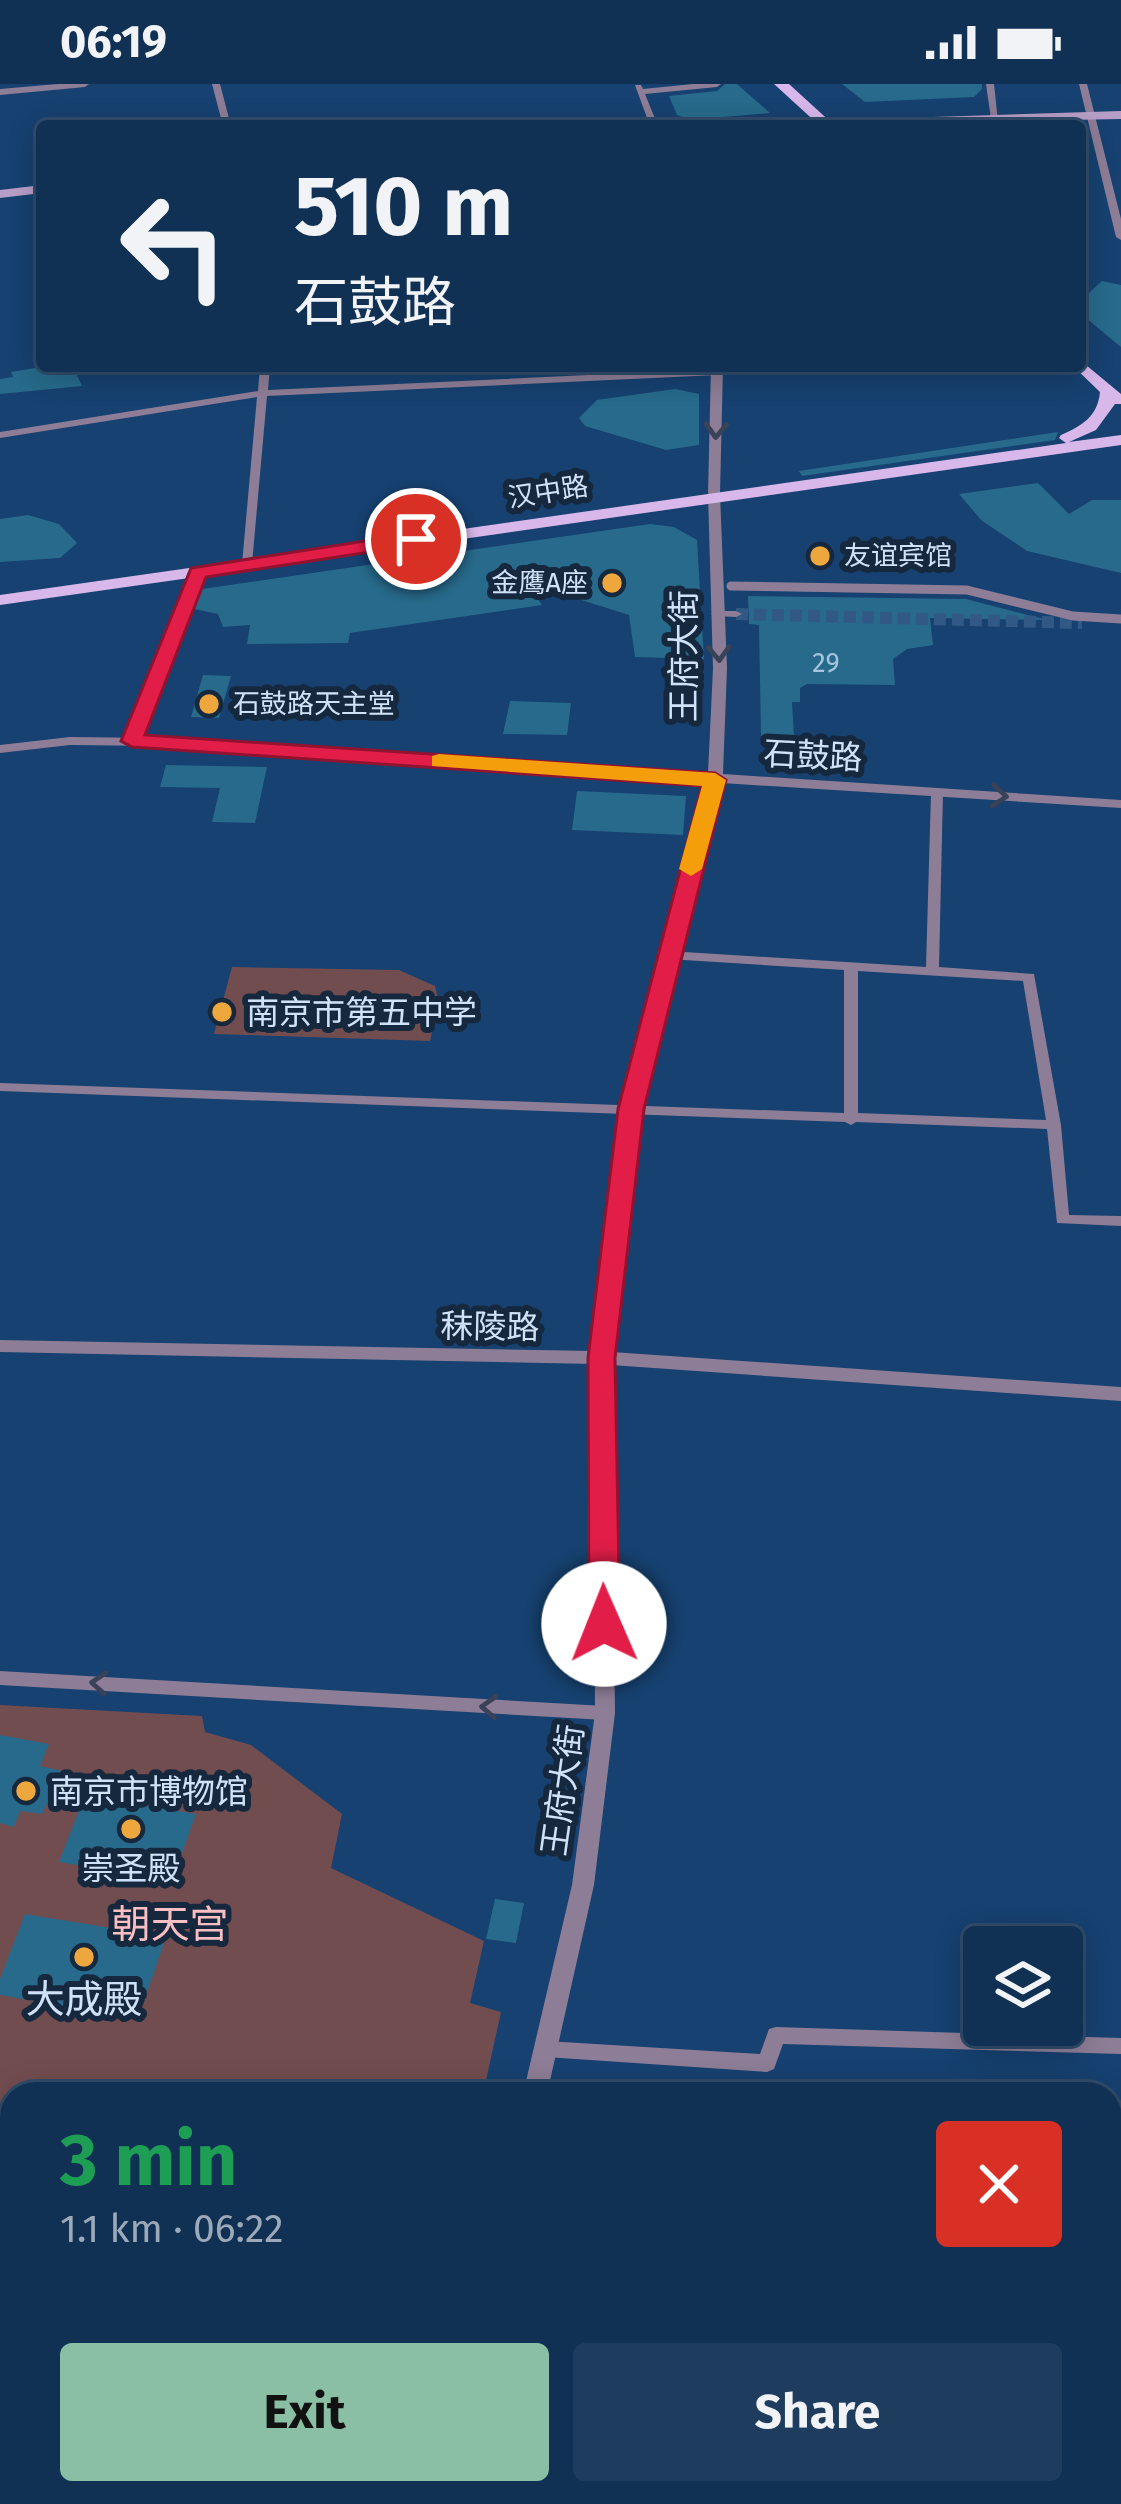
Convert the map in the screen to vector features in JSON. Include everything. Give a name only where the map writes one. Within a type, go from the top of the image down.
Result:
[{"type":"main road","points":[[762,84],[801,120]]},
{"type":"main road","points":[[781,84],[822,120]]},
{"type":"main road","points":[[967,120],[1121,115]]},
{"type":"main road","points":[[0,194],[36,190]]},
{"type":"main road","points":[[1086,358],[1117,393]]},
{"type":"main road","points":[[1086,370],[1117,393]]},
{"type":"main road","points":[[1064,444],[1094,425],[1117,393]]},
{"type":"main road","name":"汉中路","points":[[1064,444],[1121,426]]},
{"type":"main road","name":"汉中路","points":[[0,601],[714,494],[1121,440]]},
{"type":"main road","points":[[1064,444],[1121,449]]},
{"type":"street","points":[[0,92],[85,84]]},
{"type":"street","points":[[216,84],[225,120]]},
{"type":"street","points":[[651,120],[638,88],[717,84]]},
{"type":"street","points":[[990,84],[995,119]]},
{"type":"street","points":[[1083,84],[1121,237]]},
{"type":"street","points":[[1104,165],[1121,165]]},
{"type":"street","points":[[247,564],[264,372]]},
{"type":"street","points":[[458,372],[459,384]]},
{"type":"street","points":[[0,435],[262,393],[617,372]]},
{"type":"street","name":"王府大街","points":[[538,2082],[583,1885],[605,1713],[602,1358],[631,1109],[715,780],[717,372]]},
{"type":"street","points":[[132,741],[198,572]]},
{"type":"street","points":[[730,586],[967,590],[1073,616],[1121,619]]},
{"type":"street","points":[[718,614],[736,614]]},
{"type":"street","name":"石鼓路","points":[[0,749],[132,741],[1121,804]]},
{"type":"street","points":[[932,972],[937,792]]},
{"type":"street","points":[[668,955],[1029,977],[1054,1125],[1062,1220],[1121,1220]]},
{"type":"street","points":[[851,968],[851,1120]]},
{"type":"street","points":[[0,1088],[1054,1125]]},
{"type":"street","name":"秣陵路","points":[[0,1346],[602,1358],[1121,1394]]},
{"type":"street","points":[[0,1678],[605,1713]]},
{"type":"street","points":[[546,2049],[767,2063],[776,2035],[1121,2046]]},
{"type":"green space","points":[[232,967],[399,970],[435,986],[440,1008],[422,1030],[432,1032],[430,1041],[214,1034]]},
{"type":"green space","name":"朝天宫","points":[[0,1705],[202,1716],[205,1732],[251,1745],[342,1814],[331,1868],[484,1941],[470,2003],[501,2012],[486,2082],[0,2082]]},
{"type":"building","points":[[725,84],[737,84],[770,113],[689,120],[677,115],[669,96],[717,91]]},
{"type":"building","points":[[842,84],[982,84],[982,89],[974,97],[865,102]]},
{"type":"building","points":[[1102,281],[1121,285],[1121,347],[1086,318],[1086,296]]},
{"type":"building","points":[[36,368],[44,373],[75,372],[82,386],[0,394],[0,379],[13,377],[11,372]]},
{"type":"building","points":[[675,389],[699,394],[699,445],[666,450],[585,426],[579,418],[597,400]]},
{"type":"building","points":[[1058,432],[1055,440],[802,476],[799,471]]},
{"type":"building","points":[[1038,483],[1069,514],[1092,500],[1121,500],[1121,573],[1027,551],[981,520],[959,494]]},
{"type":"building","points":[[28,515],[59,524],[77,543],[60,558],[0,562],[0,519]]},
{"type":"building","points":[[650,524],[674,527],[697,540],[704,659],[635,657],[629,615],[527,583],[542,605],[350,633],[348,643],[247,644],[250,625],[223,627],[218,614],[194,609],[202,589]]},
{"type":"building","points":[[748,596],[966,599],[1047,620],[930,618],[933,645],[907,649],[893,659],[895,685],[807,684],[800,688],[800,702],[792,702],[794,737],[761,736],[759,625],[749,624]]},
{"type":"building","name":"石鼓路天主堂","points":[[203,675],[231,676],[219,718],[191,717]]},
{"type":"building","points":[[510,701],[571,703],[567,735],[503,734]]},
{"type":"building","points":[[166,765],[267,767],[255,823],[212,822],[220,788],[160,787]]},
{"type":"building","points":[[577,791],[686,796],[683,835],[572,830]]},
{"type":"building","name":"南京市博物馆","points":[[0,1735],[49,1744],[40,1766],[62,1771],[42,1814],[20,1811],[14,1827],[0,1823]]},
{"type":"building","name":"崇圣殿","points":[[85,1795],[196,1814],[172,1881],[59,1862]]},
{"type":"building","points":[[495,1899],[524,1903],[516,1943],[486,1939]]},
{"type":"building","name":"大成殿","points":[[25,1914],[166,1937],[138,2019],[0,1995],[0,1979]]},
{"type":"tunnel","points":[[736,614],[1082,623]]},
{"type":"slow traffic","points":[[439,761],[715,780],[691,869]]},
{"type":"place","name":"友谊宾馆","points":[[820,556]]},
{"type":"place","name":"金鹰A座","points":[[612,583]]},
{"type":"place","name":"石鼓路天主堂","points":[[209,704]]},
{"type":"place","name":"南京市第五中学","points":[[222,1012]]},
{"type":"place","name":"南京市博物馆","points":[[26,1791]]},
{"type":"place","name":"崇圣殿","points":[[131,1829]]},
{"type":"place","name":"大成殿","points":[[84,1957]]},
{"type":"route","points":[[416,539],[198,572],[132,741],[715,780],[631,1109],[602,1358],[604,1624]]}]
